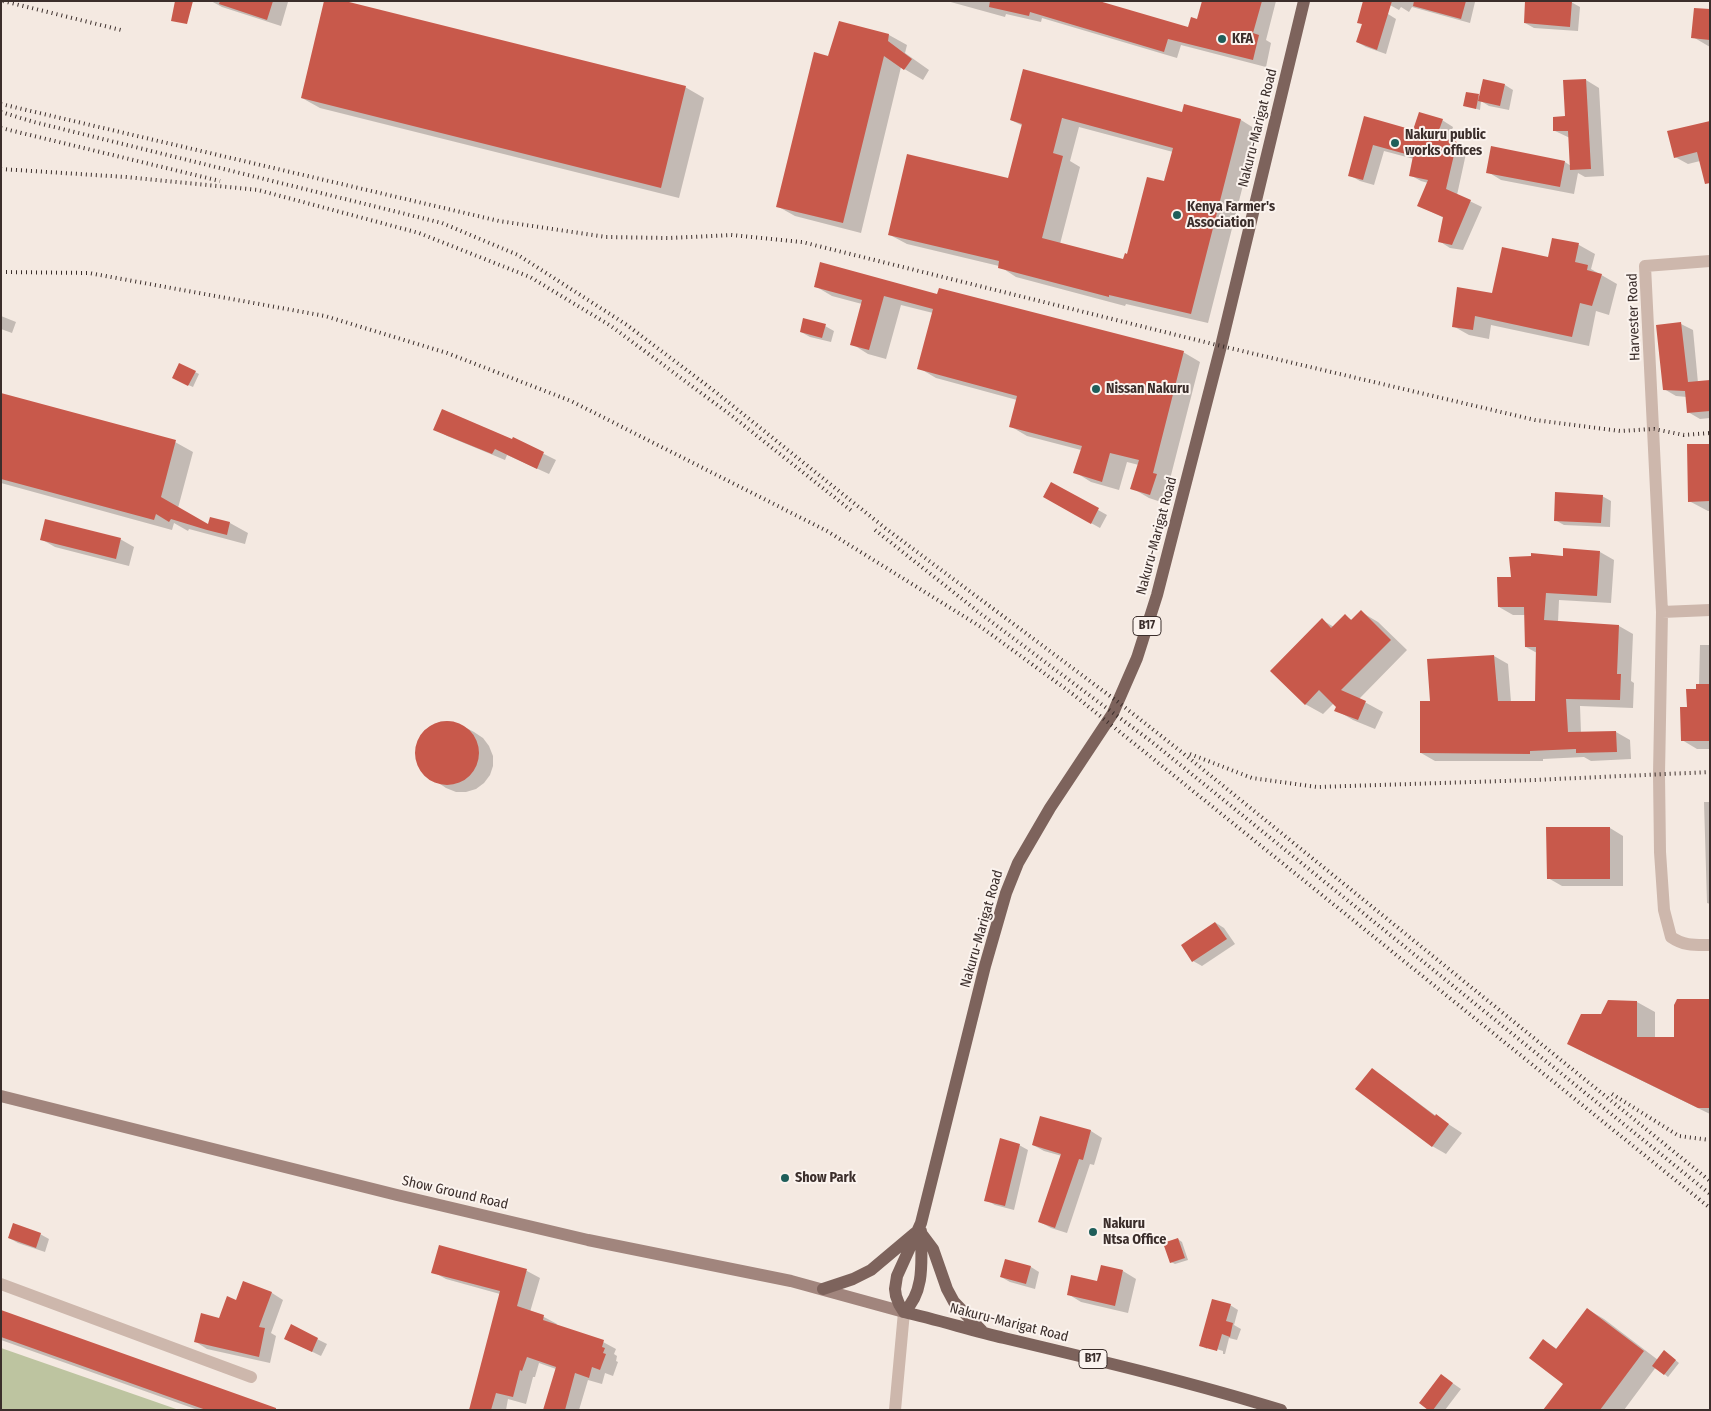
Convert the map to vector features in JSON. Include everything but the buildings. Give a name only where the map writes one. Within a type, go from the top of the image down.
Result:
[{"type":"main road","name":"Nakuru-Marigat Road","points":[[1281,1410],[1220,1391],[1128,1367],[904,1312],[899,1304],[895,1289],[897,1276],[920,1229],[1006,893],[1018,863],[1050,808],[1113,713],[1137,658],[1157,595],[1221,346],[1304,1]]},
{"type":"main road","name":"Show Ground Road","points":[[1,1096],[397,1195],[579,1238],[791,1281],[904,1312]]},
{"type":"main road","name":"Nakuru-Marigat Road","points":[[904,1312],[915,1300],[920,1285],[920,1229]]},
{"type":"main road","points":[[822,1289],[853,1279],[871,1270],[920,1229],[933,1249],[947,1290],[954,1302],[984,1333]]},
{"type":"street","name":"Harvester Road","points":[[1662,612],[1645,266],[1710,261]]},
{"type":"street","points":[[1710,610],[1662,612],[1659,774],[1660,852],[1664,910],[1671,937],[1679,942],[1691,945],[1710,945]]},
{"type":"street","points":[[1,1284],[251,1377]]},
{"type":"street","points":[[895,1410],[904,1312]]},
{"type":"green space","points":[[1,1348],[179,1410],[1,1410]]},
{"type":"railway","points":[[3,1],[121,30]]},
{"type":"railway","points":[[1,104],[499,221],[606,237],[669,238],[731,235],[802,242],[1221,346],[1535,420],[1620,431],[1654,429],[1684,435],[1710,433]]},
{"type":"railway","points":[[1,112],[34,122],[442,223],[518,255],[627,325],[713,390],[885,528],[1118,702],[1710,1181]]},
{"type":"railway","points":[[1,128],[220,181]]},
{"type":"railway","points":[[1,169],[126,177],[258,190],[419,233],[530,277],[611,326],[732,416],[853,512]]},
{"type":"railway","points":[[1,272],[89,273],[325,316],[447,353],[571,401],[827,531],[981,627],[1074,695],[1710,1208]]},
{"type":"railway","points":[[875,530],[981,614],[1152,742],[1710,1194]]},
{"type":"railway","points":[[1190,754],[1252,778],[1317,787],[1710,772]]},
{"type":"railway","points":[[1612,1094],[1679,1136],[1710,1140]]},
{"type":"place","name":"KFA","points":[[1222,39]]},
{"type":"place","name":"Nakuru public works offices","points":[[1395,143]]},
{"type":"place","name":"Kenya Farmer's Association","points":[[1177,215]]},
{"type":"place","name":"Nissan Nakuru","points":[[1096,389]]},
{"type":"place","name":"Show Park","points":[[785,1178]]},
{"type":"place","name":"Nakuru Ntsa Office","points":[[1093,1232]]}]
